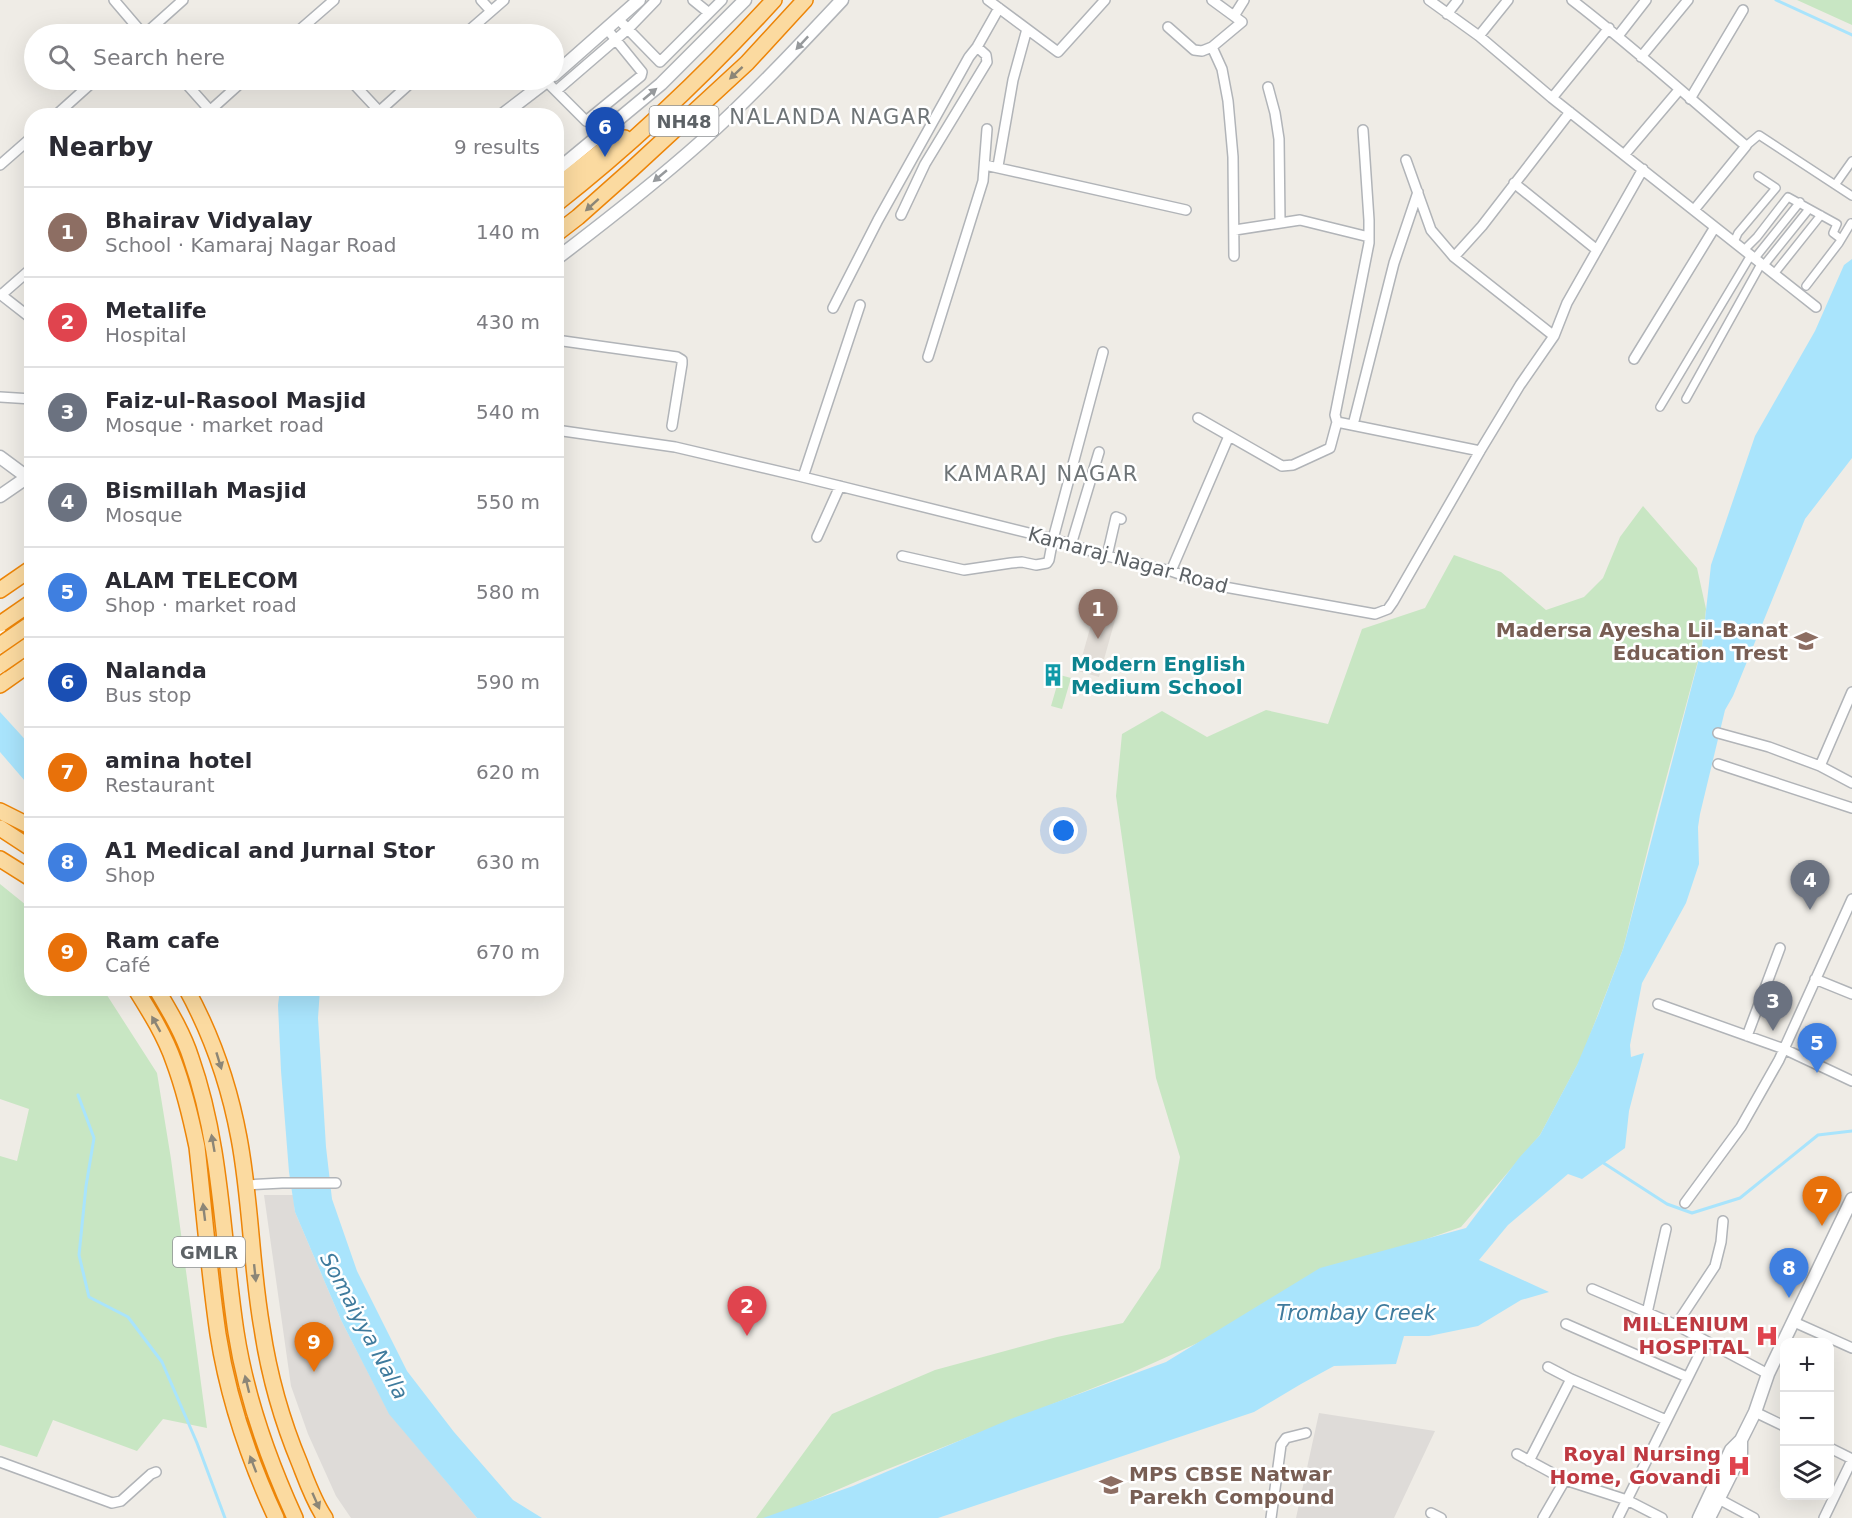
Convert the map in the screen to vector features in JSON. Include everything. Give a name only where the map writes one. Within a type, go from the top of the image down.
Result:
[{"type":"highway","name":"NH48","points":[[564,228],[747,63],[805,0]]},
{"type":"highway","name":"NH48","points":[[564,197],[649,126],[731,48],[769,3]]},
{"type":"highway","points":[[564,181],[605,148],[649,126]]},
{"type":"highway","points":[[0,590],[24,574]]},
{"type":"highway","points":[[0,600],[24,584]]},
{"type":"highway","points":[[0,624],[24,608]]},
{"type":"highway","points":[[0,645],[24,628]]},
{"type":"highway","points":[[0,665],[24,648]]},
{"type":"highway","points":[[0,685],[23,668]]},
{"type":"highway","points":[[0,811],[24,823]]},
{"type":"highway","points":[[0,828],[24,844]]},
{"type":"highway","points":[[0,859],[24,874]]},
{"type":"highway","name":"GMLR","points":[[140,996],[163,1036],[174,1062],[190,1117],[197,1147],[218,1335],[244,1440],[276,1518]]},
{"type":"highway","points":[[160,996],[179,1029],[200,1084],[214,1144],[236,1332],[243,1367],[261,1435],[296,1518]]},
{"type":"highway","name":"GMLR","points":[[190,996],[215,1046],[239,1140],[261,1327],[268,1362],[285,1427],[325,1518]]},
{"type":"street","points":[[114,0],[135,24]]},
{"type":"street","points":[[155,24],[183,0]]},
{"type":"street","points":[[306,24],[334,0]]},
{"type":"street","points":[[481,0],[491,12]]},
{"type":"street","points":[[477,24],[504,0]]},
{"type":"street","points":[[564,83],[611,34],[618,19],[639,0]]},
{"type":"street","points":[[564,68],[611,34],[628,28],[656,0]]},
{"type":"street","points":[[693,0],[709,14]]},
{"type":"street","points":[[618,19],[660,62],[722,0]]},
{"type":"street","points":[[564,164],[662,84],[745,0]]},
{"type":"street","points":[[564,253],[630,202],[703,140],[780,67],[842,0]]},
{"type":"street","points":[[988,0],[1059,52],[1105,0]]},
{"type":"street","points":[[1168,27],[1194,50],[1200,51],[1212,47],[1242,22],[1212,0]]},
{"type":"street","points":[[1234,16],[1244,0]]},
{"type":"street","points":[[1429,0],[1479,36],[1552,98],[1816,307]]},
{"type":"street","points":[[1447,14],[1458,0]]},
{"type":"street","points":[[1479,36],[1508,0]]},
{"type":"street","points":[[1572,0],[1609,28],[1746,146]]},
{"type":"street","points":[[1618,36],[1646,0]]},
{"type":"street","points":[[1641,57],[1688,0]]},
{"type":"street","points":[[833,308],[878,220],[999,8]]},
{"type":"street","points":[[1690,99],[1743,10]]},
{"type":"street","points":[[1552,98],[1609,28]]},
{"type":"street","points":[[998,166],[1013,80],[1027,29]]},
{"type":"street","points":[[556,91],[586,122],[641,76],[642,72],[611,34]]},
{"type":"street","points":[[901,215],[926,164],[987,62],[986,55],[977,47]]},
{"type":"street","points":[[1212,47],[1222,69],[1228,100],[1233,157],[1234,256]]},
{"type":"street","points":[[1268,87],[1279,139],[1280,222]]},
{"type":"street","points":[[64,108],[84,90]]},
{"type":"street","points":[[191,90],[205,108]]},
{"type":"street","points":[[216,108],[234,90]]},
{"type":"street","points":[[358,90],[373,108]]},
{"type":"street","points":[[383,108],[403,90]]},
{"type":"street","points":[[511,108],[535,90]]},
{"type":"street","points":[[1624,155],[1679,90]]},
{"type":"street","points":[[1455,257],[1482,226],[1570,112]]},
{"type":"street","points":[[928,357],[983,181],[987,129]]},
{"type":"street","points":[[1198,418],[1276,464],[1287,467],[1330,448],[1337,422],[1335,415],[1369,237],[1363,129]]},
{"type":"street","points":[[1694,210],[1746,146],[1759,135],[1852,196]]},
{"type":"street","points":[[0,165],[24,144]]},
{"type":"street","points":[[1406,160],[1431,230],[1455,257],[1554,336]]},
{"type":"street","points":[[1834,185],[1852,161]]},
{"type":"street","points":[[985,165],[998,166],[1015,172],[1186,210]]},
{"type":"street","name":"Kamaraj Nagar Road","points":[[564,431],[675,447],[1053,539],[1107,556],[1171,571],[1208,584],[1375,614],[1388,609],[1393,603],[1480,451],[1520,385],[1554,336],[1568,302],[1643,169]]},
{"type":"street","points":[[1734,242],[1738,233],[1776,188],[1758,176]]},
{"type":"street","points":[[1514,183],[1597,250]]},
{"type":"street","points":[[1353,425],[1394,263],[1418,192]]},
{"type":"street","points":[[1755,259],[1757,237],[1788,196],[1838,224],[1833,233],[1841,239]]},
{"type":"street","points":[[1660,407],[1755,259],[1800,202]]},
{"type":"street","points":[[1686,399],[1755,259],[1809,208]]},
{"type":"street","points":[[1774,274],[1821,215]]},
{"type":"street","points":[[1234,230],[1292,220],[1306,220],[1369,237]]},
{"type":"street","points":[[1806,286],[1851,224]]},
{"type":"street","points":[[1634,359],[1715,227]]},
{"type":"street","points":[[24,275],[1,295],[24,313]]},
{"type":"street","points":[[803,477],[860,305]]},
{"type":"street","points":[[564,341],[677,357],[682,360],[672,426]]},
{"type":"street","points":[[902,556],[964,570],[1022,562],[1043,565],[1049,560],[1103,352]]},
{"type":"street","points":[[0,397],[24,398]]},
{"type":"street","points":[[1337,422],[1480,451]]},
{"type":"street","points":[[1171,571],[1229,436]]},
{"type":"street","points":[[1071,545],[1100,452]]},
{"type":"street","points":[[0,457],[24,473]]},
{"type":"street","points":[[0,496],[24,479]]},
{"type":"street","points":[[817,537],[840,486]]},
{"type":"street","points":[[1107,556],[1116,517],[1121,519]]},
{"type":"street","points":[[0,634],[23,668]]},
{"type":"street","points":[[0,653],[23,668]]},
{"type":"street","points":[[1820,766],[1852,692]]},
{"type":"street","points":[[1718,733],[1769,747],[1820,766],[1852,783]]},
{"type":"street","points":[[1718,764],[1852,808]]},
{"type":"street","points":[[1684,1203],[1741,1127],[1784,1049],[1852,898]]},
{"type":"street","points":[[1747,1036],[1780,948]]},
{"type":"street","points":[[1815,979],[1852,994]]},
{"type":"street","points":[[1658,1005],[1784,1049],[1852,1081]]},
{"type":"street","points":[[245,1185],[282,1182],[334,1183]]},
{"type":"street","points":[[1699,1518],[1741,1454],[1741,1440],[1755,1412],[1768,1374],[1852,1199]]},
{"type":"street","points":[[1676,1325],[1717,1261],[1723,1221]]},
{"type":"street","points":[[1647,1312],[1666,1229]]},
{"type":"street","points":[[1592,1289],[1676,1325],[1768,1374]]},
{"type":"street","points":[[1794,1322],[1852,1348]]},
{"type":"street","points":[[1566,1324],[1687,1377]]},
{"type":"street","points":[[1618,1518],[1706,1341]]},
{"type":"street","points":[[1548,1367],[1666,1420]]},
{"type":"street","points":[[1529,1461],[1571,1379]]},
{"type":"street","points":[[1755,1412],[1780,1424]]},
{"type":"street","points":[[1271,1518],[1281,1445],[1286,1438],[1306,1433]]},
{"type":"street","points":[[1824,1518],[1852,1460],[1834,1450]]},
{"type":"street","points":[[1517,1455],[1565,1480],[1627,1500],[1662,1518]]},
{"type":"street","points":[[0,1462],[112,1503],[121,1501],[156,1472]]},
{"type":"street","points":[[1543,1518],[1565,1480]]},
{"type":"street","points":[[1709,1518],[1714,1497]]},
{"type":"street","points":[[1714,1497],[1754,1518]]},
{"type":"street","points":[[1431,1513],[1441,1518]]},
{"type":"shaded area","points":[[1098,600],[1119,606],[1099,677],[1078,671]]},
{"type":"shaded area","points":[[264,1195],[293,1195],[295,1212],[341,1320],[389,1413],[477,1518],[351,1518],[336,1496],[308,1434],[291,1386]]},
{"type":"shaded area","points":[[1319,1413],[1435,1431],[1394,1518],[1296,1518]]},
{"type":"green space","points":[[1797,0],[1852,0],[1852,25]]},
{"type":"green space","points":[[1643,506],[1697,568],[1706,609],[1702,646],[1623,949],[1582,1056],[1540,1135],[1461,1227],[1321,1276],[1211,1337],[1131,1373],[860,1480],[772,1518],[756,1518],[832,1414],[935,1370],[1057,1337],[1123,1323],[1160,1268],[1180,1157],[1156,1078],[1116,796],[1122,734],[1162,711],[1207,737],[1266,710],[1328,724],[1362,629],[1425,608],[1454,555],[1501,572],[1546,610],[1584,597],[1603,578],[1620,537]]},
{"type":"green space","points":[[1060,675],[1071,678],[1062,709],[1051,706]]},
{"type":"green space","points":[[0,884],[24,903],[24,996],[108,996],[157,1073],[171,1159],[207,1428],[163,1419],[137,1451],[53,1420],[37,1457],[0,1445],[0,1156],[17,1161],[29,1109],[0,1099]]},
{"type":"water","name":"Trombay Creek","points":[[1852,259],[1852,458],[1805,519],[1733,696],[1725,710],[1700,814],[1699,864],[1686,903],[1642,983],[1630,1045],[1631,1057],[1644,1053],[1629,1111],[1625,1148],[1582,1179],[1568,1174],[1508,1225],[1479,1260],[1549,1292],[1521,1300],[1478,1326],[1429,1336],[1404,1336],[1396,1364],[1334,1366],[1254,1412],[938,1518],[763,1518],[853,1486],[1008,1420],[1166,1362],[1320,1268],[1466,1228],[1519,1158],[1540,1135],[1577,1065],[1598,1015],[1623,949],[1702,647],[1711,565],[1755,436],[1815,331],[1844,265]]},
{"type":"water","points":[[0,712],[24,738],[24,780],[0,752]]},
{"type":"water","name":"Somaiyya Nalla","points":[[279,996],[320,996],[318,1018],[326,1147],[332,1199],[357,1271],[407,1371],[454,1432],[513,1500],[542,1518],[477,1518],[389,1414],[341,1320],[295,1212],[289,1172]]},
{"type":"waterway","points":[[1776,0],[1852,35]]},
{"type":"waterway","points":[[78,1095],[94,1138],[86,1186],[79,1255],[89,1297],[128,1317],[162,1362],[197,1443],[225,1518]]},
{"type":"waterway","points":[[1602,1162],[1667,1204],[1692,1213],[1740,1198],[1818,1135],[1852,1131]]},
{"type":"place","name":"Nalanda","points":[[605,157]]},
{"type":"place","name":"Bhairav Vidyalay","points":[[1098,639]]},
{"type":"place","name":"Madersa Ayesha Lil-Banat Education Trest","points":[[1806,641]]},
{"type":"place","name":"Modern English Medium School","points":[[1053,675]]},
{"type":"place","name":"Bismillah Masjid","points":[[1810,910]]},
{"type":"place","name":"Faiz-ul-Rasool Masjid","points":[[1773,1031]]},
{"type":"place","name":"ALAM TELECOM","points":[[1817,1073]]},
{"type":"place","name":"amina hotel","points":[[1822,1226]]},
{"type":"place","name":"A1 Medical and Jurnal Stor","points":[[1789,1298]]},
{"type":"place","name":"Metalife","points":[[747,1336]]},
{"type":"place","name":"MILLENIUM HOSPITAL","points":[[1767,1336]]},
{"type":"place","name":"Ram cafe","points":[[314,1372]]},
{"type":"place","name":"Royal Nursing Home, Govandi","points":[[1739,1466]]},
{"type":"place","name":"MPS CBSE Natwar Parekh Compound","points":[[1111,1485]]},
{"type":"district","name":"NALANDA NAGAR","points":[[831,117]]},
{"type":"district","name":"KAMARAJ NAGAR","points":[[1041,474]]}]
